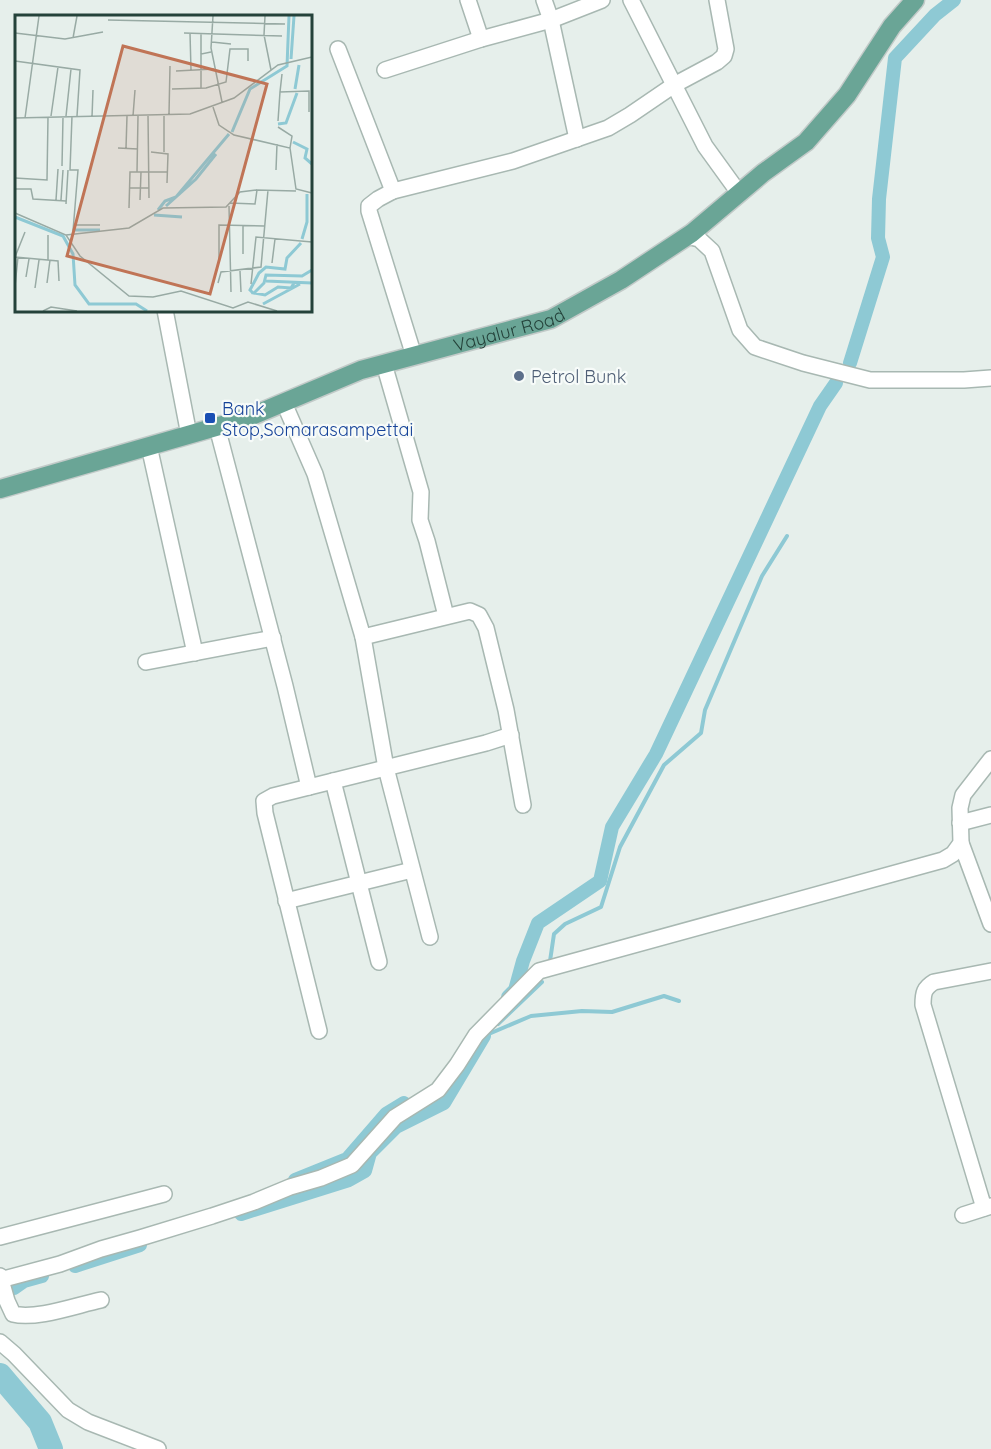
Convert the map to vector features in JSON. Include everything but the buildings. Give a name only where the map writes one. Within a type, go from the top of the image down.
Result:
[{"type":"main road","name":"Vayalur Road","points":[[0,489],[247,418],[361,370],[552,319],[621,280],[687,236],[763,173],[806,142],[847,95],[892,26],[915,0]]},
{"type":"street","points":[[468,0],[481,39]]},
{"type":"street","points":[[544,0],[551,20],[577,139]]},
{"type":"street","points":[[385,70],[481,39],[551,20],[602,0]]},
{"type":"street","points":[[631,0],[705,146],[739,193]]},
{"type":"street","points":[[414,356],[369,211],[372,202],[393,191],[513,160],[608,128],[724,56],[726,49],[717,0]]},
{"type":"street","points":[[338,49],[393,191]]},
{"type":"street","points":[[687,236],[699,238],[712,251],[740,330],[755,346],[803,363],[870,380],[991,378]]},
{"type":"street","points":[[165,312],[189,435]]},
{"type":"street","points":[[384,364],[421,492],[420,520],[446,616]]},
{"type":"street","points":[[284,403],[315,474],[363,637],[386,768],[430,937]]},
{"type":"street","points":[[217,427],[273,638],[309,787]]},
{"type":"street","points":[[149,446],[195,653]]},
{"type":"street","points":[[363,637],[470,611],[479,615],[486,628],[506,710],[523,805]]},
{"type":"street","points":[[146,662],[273,638]]},
{"type":"street","points":[[319,1031],[286,901],[264,801],[273,796],[511,735]]},
{"type":"street","points":[[991,759],[963,795],[960,808],[961,843],[991,924]]},
{"type":"street","points":[[333,781],[380,962]]},
{"type":"street","points":[[960,823],[991,815]]},
{"type":"street","points":[[101,1300],[21,1316],[13,1314],[0,1278],[60,1264],[101,1249],[212,1216],[352,1165],[395,1117],[438,1090],[476,1035],[539,971],[943,860],[953,854],[961,843]]},
{"type":"street","points":[[286,901],[412,870]]},
{"type":"street","points":[[963,1215],[988,1207],[923,1005],[923,994],[926,987],[934,982],[991,971]]},
{"type":"street","points":[[0,1237],[164,1194]]},
{"type":"street","points":[[0,1342],[68,1410],[88,1422],[158,1449]]},
{"type":"waterway","points":[[850,363],[883,257],[878,238],[879,199],[895,58],[935,15],[954,0]]},
{"type":"waterway","points":[[508,997],[515,990],[523,961],[538,923],[600,881],[612,827],[656,754],[820,406],[836,383]]},
{"type":"waterway","points":[[550,961],[554,934],[565,924],[601,907],[620,847],[664,765],[701,733],[705,710],[762,576],[787,536]]},
{"type":"waterway","points":[[498,1024],[542,982]]},
{"type":"waterway","points":[[484,1036],[531,1016],[582,1011],[612,1012],[664,996],[679,1001]]},
{"type":"waterway","points":[[241,1214],[349,1180],[365,1171],[370,1153],[396,1127],[444,1103],[484,1036]]},
{"type":"waterway","points":[[295,1180],[347,1159],[386,1114],[404,1103]]},
{"type":"waterway","points":[[75,1266],[140,1245]]},
{"type":"waterway","points":[[14,1288],[24,1281],[42,1276]]},
{"type":"waterway","points":[[0,1375],[40,1422],[51,1449]]},
{"type":"place","name":"Petrol Bunk","points":[[519,376]]},
{"type":"place","name":"Bank Stop,Somarasampettai","points":[[210,418]]}]
